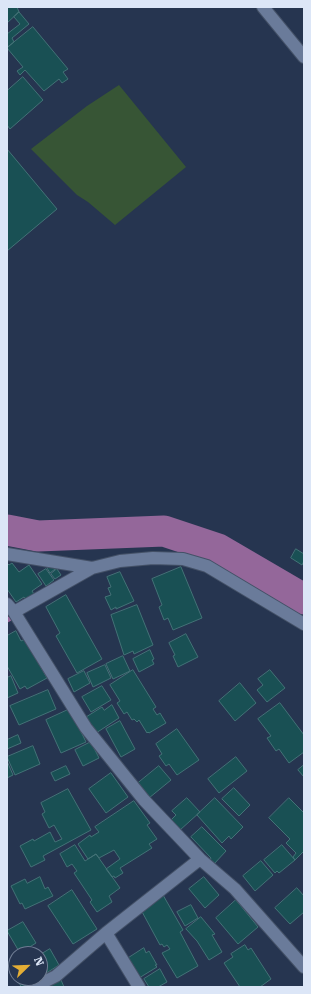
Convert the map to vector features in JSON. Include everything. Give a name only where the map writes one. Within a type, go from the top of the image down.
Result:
[{"type":"street","points":[[263,7],[304,57]]},
{"type":"street","points":[[7,554],[92,568]]},
{"type":"street","points":[[304,624],[207,566],[183,559],[153,558],[120,561],[92,568],[10,608],[86,728],[144,800],[200,859],[235,889],[304,967]]},
{"type":"street","points":[[34,987],[56,976],[106,933],[200,859]]},
{"type":"street","points":[[106,933],[139,987]]},
{"type":"green space","points":[[119,85],[186,167],[115,225],[88,202],[77,195],[31,149],[87,106]]},
{"type":"building","points":[[7,7],[17,7],[19,12],[7,23]]},
{"type":"building","points":[[19,12],[29,24],[12,38],[14,42],[8,47],[7,34],[20,24],[14,17]]},
{"type":"building","points":[[33,27],[68,69],[63,72],[68,79],[62,83],[59,79],[44,91],[25,70],[20,75],[17,71],[23,67],[7,48]]},
{"type":"building","points":[[23,77],[43,100],[10,129],[7,125],[7,91]]},
{"type":"building","points":[[7,149],[57,209],[7,251]]},
{"type":"building","points":[[296,549],[304,554],[304,561],[302,565],[291,558]]},
{"type":"building","points":[[7,563],[9,565],[12,563],[19,572],[29,565],[42,584],[32,591],[34,594],[26,600],[24,597],[16,602],[7,589]]},
{"type":"building","points":[[52,565],[55,569],[50,573],[47,568]]},
{"type":"building","points":[[181,567],[202,618],[173,630],[168,618],[164,620],[159,607],[162,605],[152,579]]},
{"type":"building","points":[[46,569],[54,580],[46,586],[38,574]]},
{"type":"building","points":[[57,569],[61,575],[55,579],[51,574]]},
{"type":"building","points":[[120,572],[134,601],[111,610],[105,597],[111,595],[108,588],[111,587],[107,577]]},
{"type":"building","points":[[66,595],[102,659],[77,673],[56,636],[60,633],[46,607]]},
{"type":"building","points":[[137,605],[153,645],[134,654],[133,651],[124,655],[111,615]]},
{"type":"building","points":[[16,631],[21,641],[25,639],[47,678],[27,689],[25,686],[20,689],[7,666],[7,636]]},
{"type":"building","points":[[186,634],[198,657],[178,667],[173,656],[175,655],[169,643]]},
{"type":"building","points":[[150,650],[154,659],[152,660],[154,664],[139,672],[133,659]]},
{"type":"building","points":[[123,656],[130,671],[113,679],[106,664]]},
{"type":"building","points":[[105,665],[111,678],[93,687],[87,673]]},
{"type":"building","points":[[133,670],[156,707],[153,709],[157,715],[160,713],[166,723],[149,733],[147,733],[139,720],[137,722],[134,719],[132,720],[127,712],[124,714],[117,703],[120,701],[110,685]]},
{"type":"building","points":[[270,670],[285,688],[267,702],[257,690],[263,685],[258,679]]},
{"type":"building","points":[[84,671],[90,683],[74,692],[68,679]]},
{"type":"building","points":[[11,676],[18,693],[7,698],[7,678]]},
{"type":"building","points":[[240,683],[256,703],[235,721],[219,701]]},
{"type":"building","points":[[102,686],[111,700],[91,712],[82,697]]},
{"type":"building","points":[[48,690],[56,709],[19,725],[10,706]]},
{"type":"building","points":[[280,703],[304,735],[304,752],[289,763],[279,749],[276,751],[267,738],[271,736],[258,719]]},
{"type":"building","points":[[112,705],[119,718],[96,733],[86,717],[102,707],[104,710]]},
{"type":"building","points":[[70,709],[86,742],[61,753],[46,720]]},
{"type":"building","points":[[120,721],[135,749],[121,757],[106,729]]},
{"type":"building","points":[[177,729],[199,760],[177,775],[169,764],[166,766],[159,756],[162,754],[156,744]]},
{"type":"building","points":[[18,735],[21,743],[7,749],[7,740]]},
{"type":"building","points":[[91,742],[99,758],[83,766],[75,750]]},
{"type":"building","points":[[33,746],[40,764],[15,775],[7,757]]},
{"type":"building","points":[[236,757],[247,771],[219,793],[208,779]]},
{"type":"building","points":[[7,761],[13,775],[7,778]]},
{"type":"building","points":[[304,765],[304,777],[298,770]]},
{"type":"building","points":[[66,766],[70,774],[55,781],[51,773]]},
{"type":"building","points":[[159,766],[171,780],[149,798],[137,784]]},
{"type":"building","points":[[111,773],[128,797],[106,813],[89,789]]},
{"type":"building","points":[[234,788],[250,805],[239,816],[222,799]]},
{"type":"building","points":[[68,789],[91,830],[43,856],[45,860],[31,867],[20,846],[33,839],[34,841],[50,832],[55,842],[62,839],[54,825],[49,828],[42,814],[45,812],[41,803]]},
{"type":"building","points":[[187,798],[200,812],[180,830],[171,820],[176,815],[172,811]]},
{"type":"building","points":[[215,798],[243,827],[231,839],[229,836],[222,843],[197,815]]},
{"type":"building","points":[[289,798],[304,813],[304,851],[295,860],[293,857],[296,853],[286,843],[290,839],[269,818]]},
{"type":"building","points":[[134,801],[150,823],[147,825],[157,839],[149,844],[152,848],[120,868],[123,873],[115,878],[114,876],[112,877],[106,869],[120,859],[114,850],[99,858],[96,854],[88,859],[78,844],[90,835],[91,837],[99,832],[95,827]]},
{"type":"building","points":[[202,827],[226,851],[214,864],[210,860],[211,858],[191,837]]},
{"type":"building","points":[[75,845],[85,861],[96,854],[120,888],[109,896],[112,902],[97,912],[90,902],[92,900],[74,873],[77,871],[72,864],[67,867],[60,854]]},
{"type":"building","points":[[282,845],[295,860],[279,873],[277,871],[275,873],[264,860]]},
{"type":"building","points":[[261,861],[273,875],[255,891],[243,876]]},
{"type":"building","points":[[40,877],[45,889],[48,887],[53,896],[25,909],[22,903],[20,904],[11,886],[25,879],[27,883]]},
{"type":"building","points":[[204,877],[219,895],[205,908],[189,889]]},
{"type":"building","points":[[297,888],[304,896],[304,912],[290,924],[275,908]]},
{"type":"building","points":[[72,890],[97,929],[73,944],[48,906]]},
{"type":"building","points":[[163,895],[183,930],[180,932],[198,966],[177,978],[162,953],[170,949],[167,945],[164,947],[162,944],[160,945],[140,908]]},
{"type":"building","points":[[236,900],[258,927],[238,944],[216,918]]},
{"type":"building","points":[[191,905],[198,918],[185,926],[177,912]]},
{"type":"building","points":[[201,917],[215,934],[212,935],[222,952],[209,960],[197,941],[186,929]]},
{"type":"building","points":[[23,922],[36,943],[31,946],[16,946],[7,931]]},
{"type":"building","points":[[245,945],[248,950],[251,948],[271,979],[260,987],[240,987],[224,963],[233,957],[231,954]]},
{"type":"building","points":[[144,948],[146,953],[149,951],[157,967],[139,978],[127,959]]},
{"type":"building","points":[[50,949],[59,965],[48,972],[48,950]]},
{"type":"building","points":[[160,969],[167,982],[158,987],[149,987],[144,979]]},
{"type":"building","points":[[61,980],[64,987],[43,987]]},
{"type":"waterway","points":[[7,530],[38,536],[164,531],[218,549],[304,599]]}]
